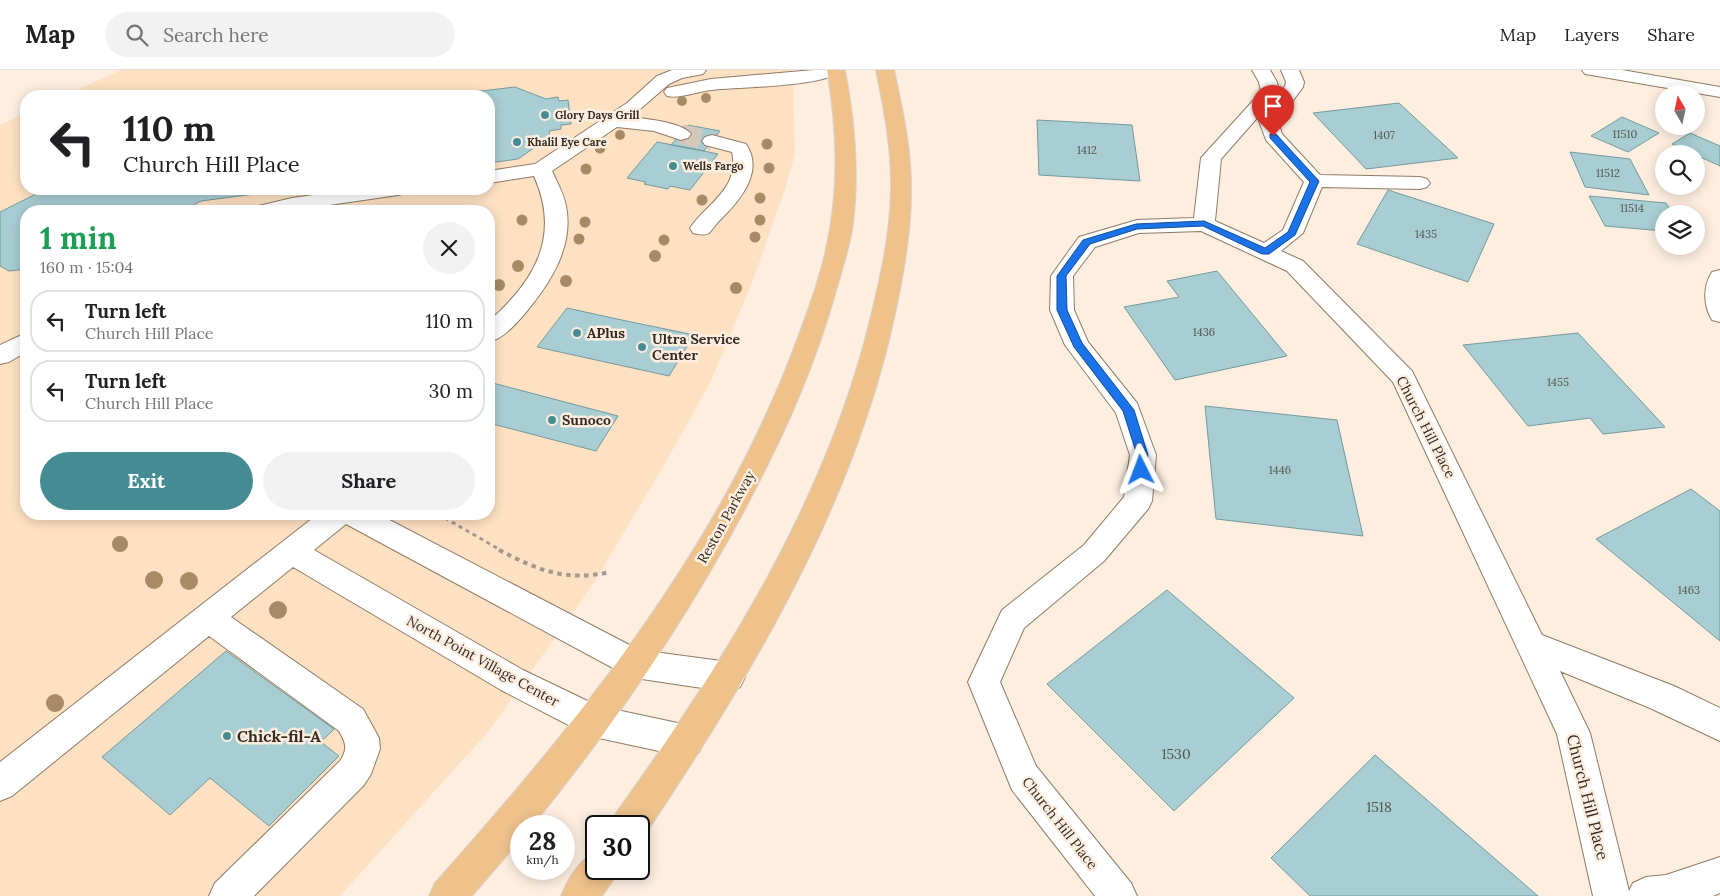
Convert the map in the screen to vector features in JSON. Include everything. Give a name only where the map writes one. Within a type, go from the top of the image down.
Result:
[{"type":"main road","name":"Reston Parkway","points":[[448,896],[524,808],[594,722],[635,664],[683,591],[745,487],[784,405],[807,348],[841,232],[846,175],[846,136],[836,70]]},
{"type":"main road","points":[[637,815],[729,677],[790,562],[824,490],[856,410],[876,346],[887,301],[899,228],[901,179],[895,120],[885,70]]},
{"type":"main road","points":[[580,896],[591,880]]},
{"type":"street","points":[[495,176],[541,170],[634,107],[663,80],[678,74],[697,70]]},
{"type":"street","points":[[634,107],[664,94],[693,87],[798,78],[823,74],[832,70]]},
{"type":"street","points":[[1204,224],[1211,158],[1270,93],[1268,82],[1261,70]]},
{"type":"street","points":[[1290,70],[1295,82],[1294,88],[1268,121],[1273,136],[1314,181],[1420,183]]},
{"type":"street","points":[[1592,70],[1720,92]]},
{"type":"street","points":[[634,107],[656,126]]},
{"type":"street","points":[[613,121],[656,126],[681,134]]},
{"type":"street","points":[[701,228],[709,217],[730,198],[743,163],[742,153],[738,148],[712,141]]},
{"type":"street","points":[[495,329],[512,315],[529,294],[551,254],[557,212],[541,170]]},
{"type":"street","points":[[1266,252],[1292,233],[1314,181]]},
{"type":"street","points":[[288,205],[356,195]]},
{"type":"street","name":"Church Hill Place","points":[[1118,896],[1024,778],[984,682],[1013,618],[1094,553],[1138,501],[1142,455],[1128,410],[1077,345],[1062,310],[1062,276],[1086,242],[1136,226],[1204,224],[1295,266],[1403,377],[1573,733],[1612,896]]},
{"type":"street","points":[[1720,277],[1716,289],[1720,314]]},
{"type":"street","points":[[0,356],[20,344]]},
{"type":"street","points":[[0,784],[330,520]]},
{"type":"street","points":[[364,520],[635,664],[729,677]]},
{"type":"street","name":"North Point Village Center","points":[[290,552],[512,680],[594,722],[687,741]]},
{"type":"street","points":[[208,618],[351,720],[362,738],[363,750],[359,762],[346,780],[228,896]]},
{"type":"street","points":[[1531,645],[1662,697],[1720,725]]},
{"type":"street","points":[[1646,896],[1666,894],[1720,875]]},
{"type":"path","points":[[449,520],[525,563],[550,574],[579,578],[597,577],[610,572]]},
{"type":"shaded area","points":[[121,70],[790,70],[793,83],[795,154],[785,189],[752,283],[710,383],[594,583],[488,732],[340,896],[0,896],[0,125],[20,116],[20,195],[495,195],[495,90],[76,90]]},
{"type":"building","points":[[515,87],[546,99],[558,97],[559,101],[568,100],[571,124],[561,125],[561,129],[549,131],[550,137],[518,159],[495,162],[495,90],[490,90]]},
{"type":"building","points":[[1399,103],[1458,158],[1366,169],[1313,113]]},
{"type":"building","points":[[1622,117],[1655,131],[1656,135],[1628,152],[1591,136]]},
{"type":"building","points":[[1037,120],[1132,125],[1140,181],[1039,175]]},
{"type":"building","points":[[688,125],[720,131],[704,151],[671,145]]},
{"type":"building","points":[[1687,135],[1695,135],[1720,146],[1720,166],[1705,159],[1705,145],[1672,144]]},
{"type":"building","name":"Wells Fargo","points":[[657,142],[718,154],[690,190],[670,186],[668,189],[627,178]]},
{"type":"building","points":[[1570,152],[1630,159],[1649,195],[1585,187]]},
{"type":"building","points":[[1388,190],[1494,224],[1468,282],[1357,244]]},
{"type":"building","points":[[34,195],[247,195],[201,201],[193,205],[20,205],[20,270],[9,271],[0,266],[0,212]]},
{"type":"building","points":[[1589,196],[1666,203],[1667,205],[1655,205],[1655,230],[1605,226]]},
{"type":"building","points":[[1217,271],[1287,356],[1175,380],[1124,307],[1179,297],[1167,281]]},
{"type":"building","points":[[567,308],[694,335],[669,376],[537,347]]},
{"type":"building","points":[[1578,333],[1665,427],[1603,434],[1590,418],[1528,426],[1463,345]]},
{"type":"building","name":"Sunoco","points":[[495,384],[618,416],[596,451],[495,425]]},
{"type":"building","points":[[1205,406],[1337,420],[1363,536],[1216,519]]},
{"type":"building","points":[[1691,489],[1720,511],[1720,641],[1596,539]]},
{"type":"building","points":[[1167,590],[1294,698],[1174,811],[1047,684]]},
{"type":"building","name":"Chick-fil-A","points":[[226,651],[334,729],[321,742],[339,756],[269,826],[210,778],[170,815],[102,757]]},
{"type":"building","points":[[1375,755],[1538,896],[1310,896],[1271,858]]},
{"type":"tunnel","points":[[681,134],[712,141]]},
{"type":"place","name":"Glory Days Grill","points":[[545,115]]},
{"type":"place","name":"Khalil Eye Care","points":[[517,142]]},
{"type":"place","name":"Wells Fargo","points":[[673,166]]},
{"type":"place","name":"APlus","points":[[577,333]]},
{"type":"place","name":"Ultra Service Center","points":[[642,347]]},
{"type":"place","name":"Sunoco","points":[[552,420]]},
{"type":"place","name":"Chick-fil-A","points":[[227,736]]},
{"type":"route","points":[[1141,470],[1142,455],[1128,410],[1077,345],[1062,310],[1062,276],[1086,242],[1136,226],[1204,224],[1266,252],[1292,233],[1314,181],[1273,136]]}]
